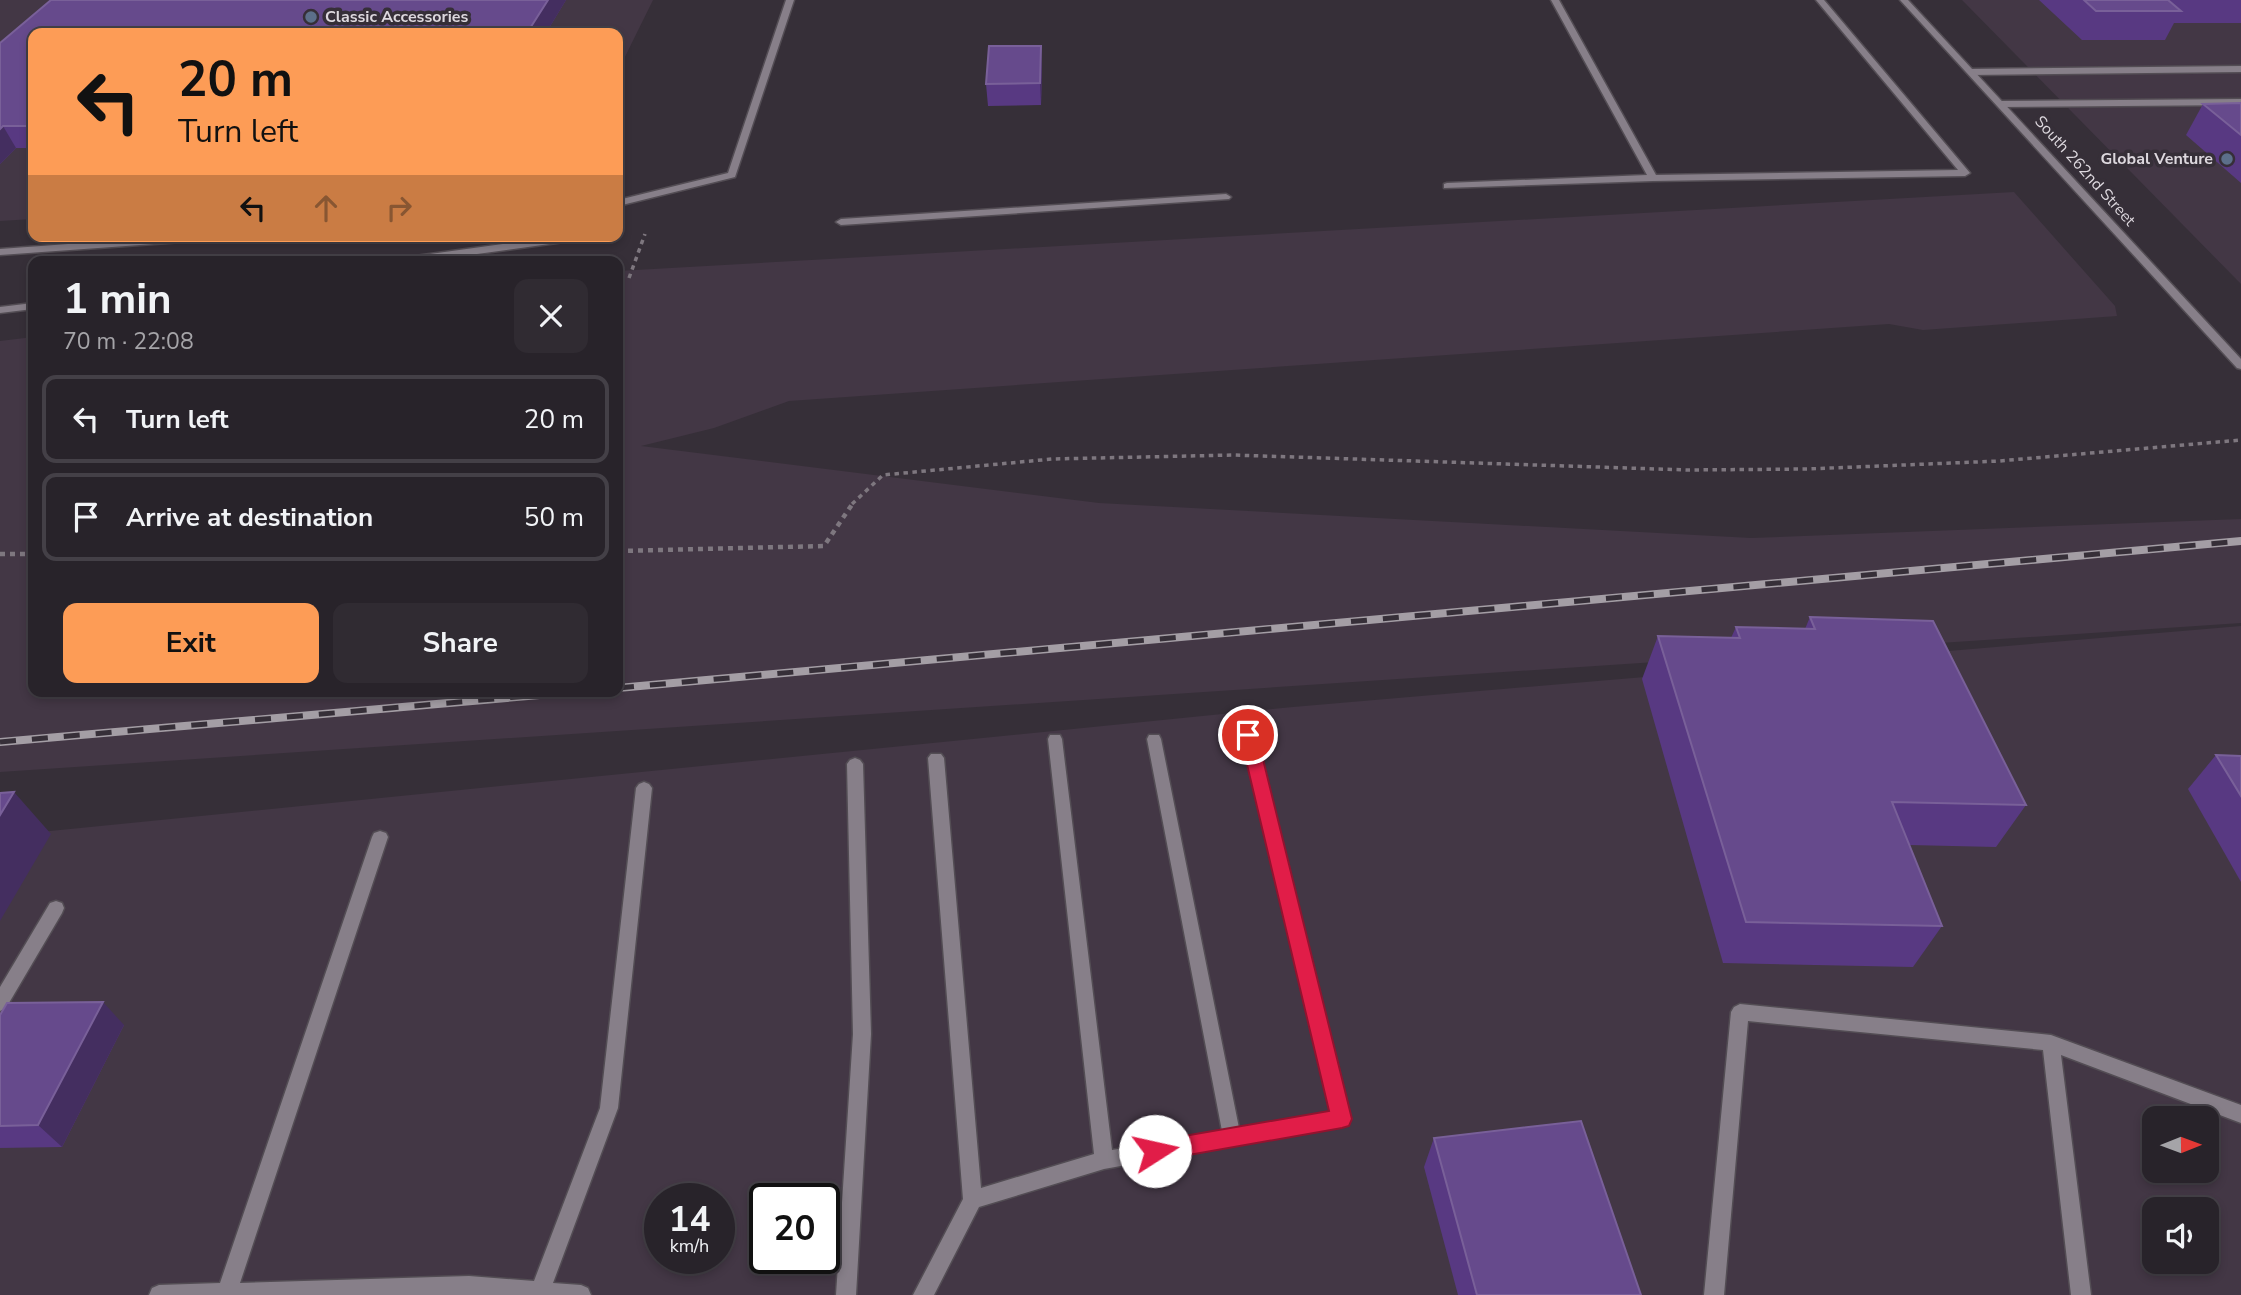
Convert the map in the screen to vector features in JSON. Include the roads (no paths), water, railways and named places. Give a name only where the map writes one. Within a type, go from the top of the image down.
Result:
[{"type":"street","points":[[623,202],[732,175],[790,0]]},
{"type":"street","points":[[1555,0],[1653,178]]},
{"type":"street","points":[[1447,186],[1653,178],[1965,173],[1820,0]]},
{"type":"street","name":"South 262nd Street","points":[[1903,0],[2002,104],[2241,366]]},
{"type":"street","points":[[1971,72],[2241,69]]},
{"type":"street","points":[[2002,104],[2241,102]]},
{"type":"street","points":[[841,222],[1226,197]]},
{"type":"street","points":[[0,252],[141,242]]},
{"type":"street","points":[[438,256],[542,242]]},
{"type":"street","points":[[0,310],[28,307]]},
{"type":"street","points":[[973,1200],[1104,1160],[1342,1119],[1248,735]]},
{"type":"street","points":[[1055,739],[1104,1160]]},
{"type":"street","points":[[1154,739],[1232,1137]]},
{"type":"street","points":[[923,1295],[973,1200],[936,758]]},
{"type":"street","points":[[846,1295],[862,1034],[855,764]]},
{"type":"street","points":[[540,1292],[609,1108],[644,788]]},
{"type":"street","points":[[227,1291],[380,836]]},
{"type":"street","points":[[0,1003],[56,908]]},
{"type":"street","points":[[1714,1295],[1740,1012],[2051,1043],[2241,1114]]},
{"type":"street","points":[[2051,1043],[2081,1295]]},
{"type":"street","points":[[159,1295],[469,1286],[581,1295]]},
{"type":"railway","points":[[623,688],[2241,541]]},
{"type":"railway","points":[[0,742],[517,697]]},
{"type":"place","name":"Classic Accessories","points":[[311,17]]},
{"type":"place","name":"Global Venture","points":[[2227,159]]}]
